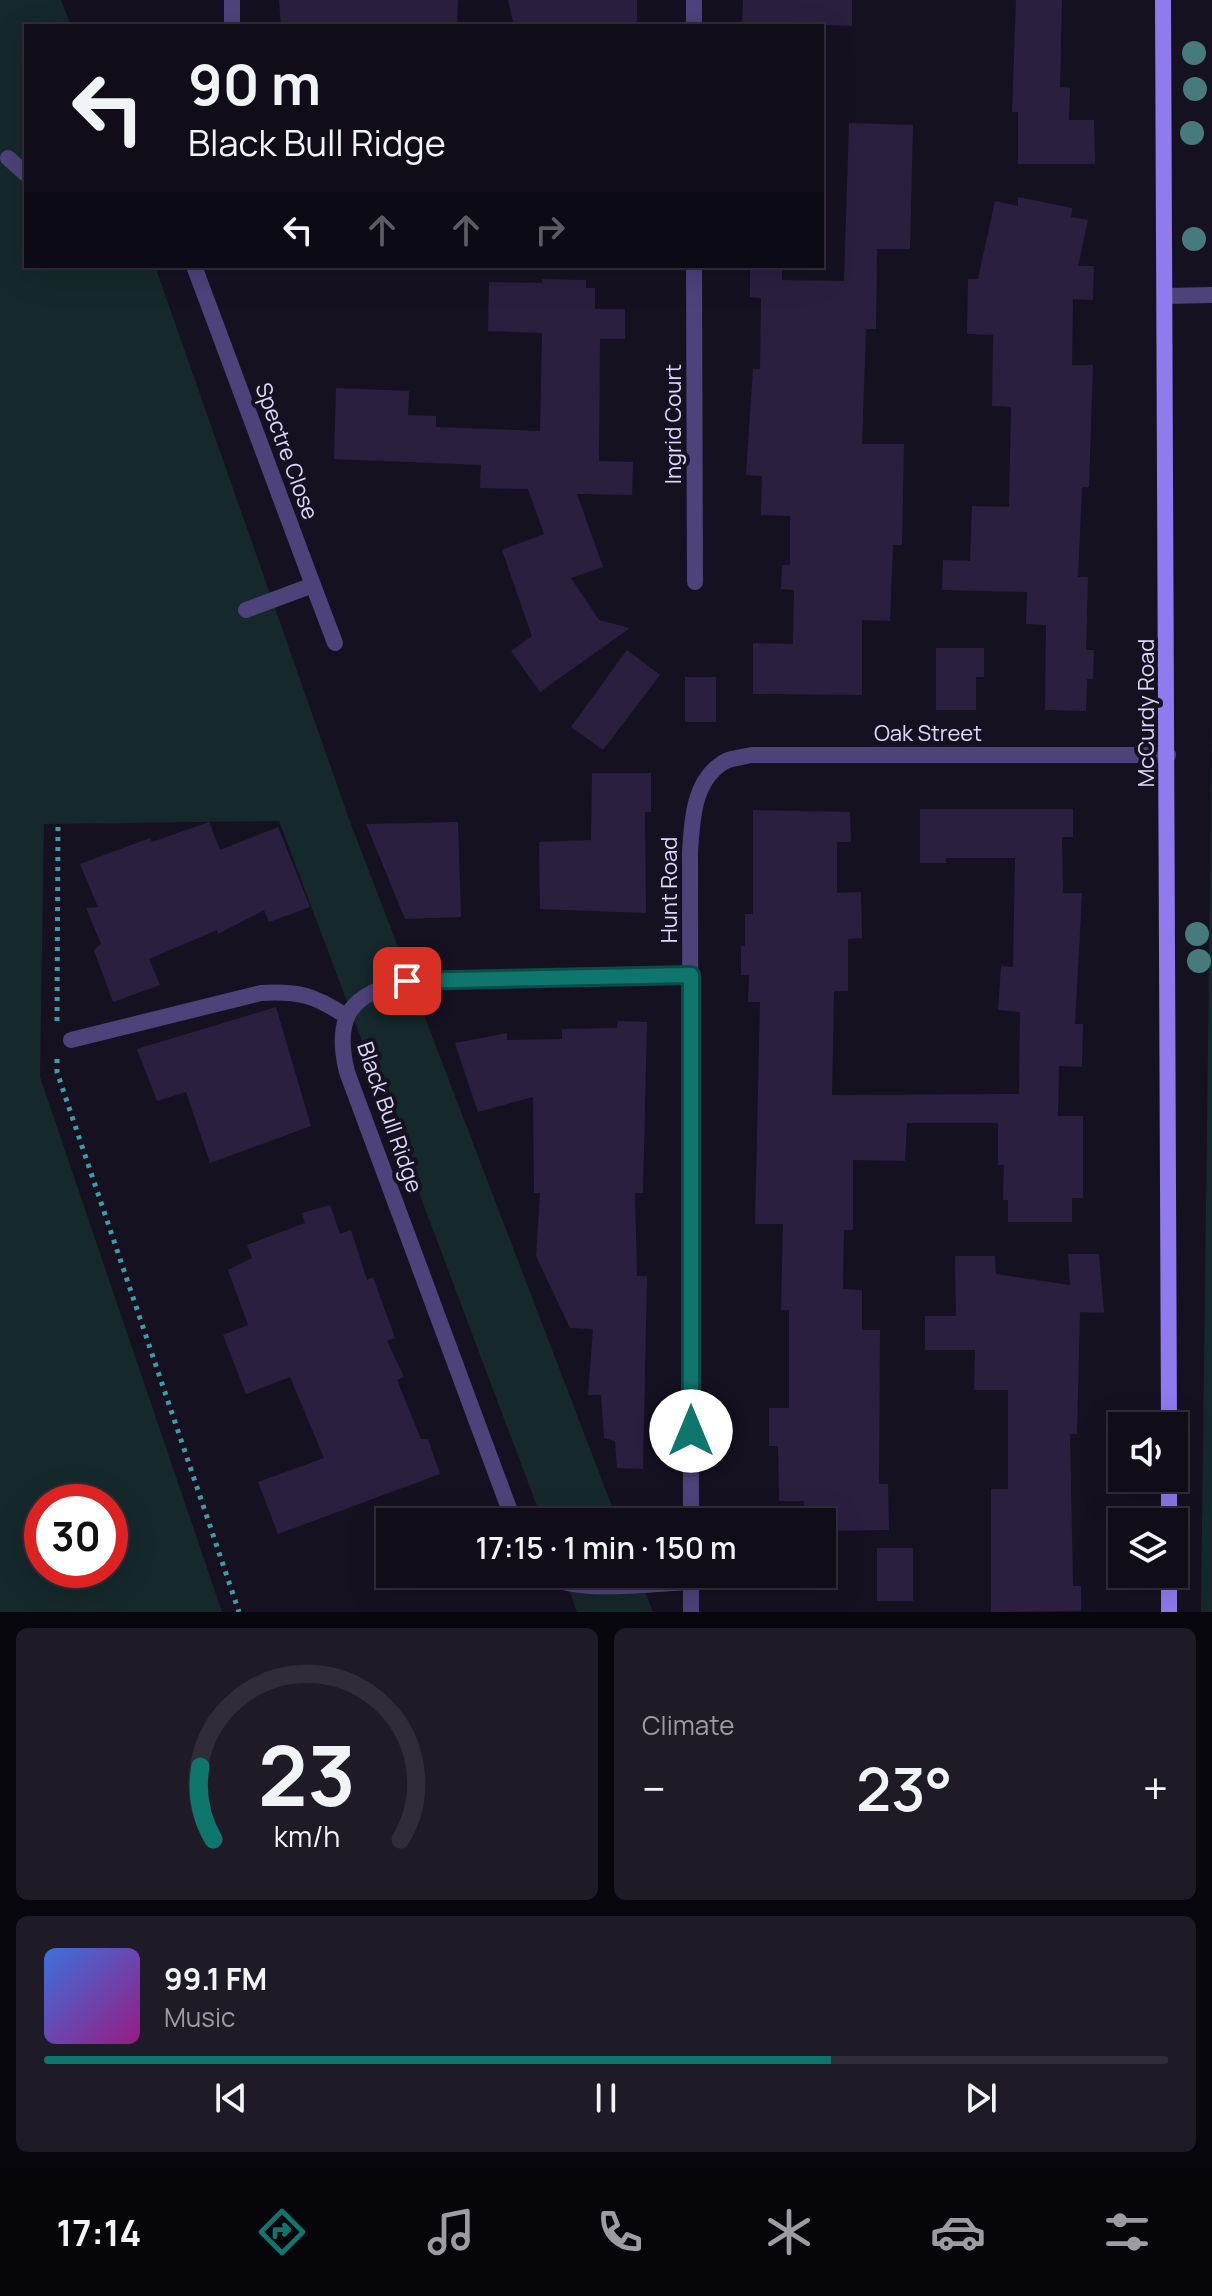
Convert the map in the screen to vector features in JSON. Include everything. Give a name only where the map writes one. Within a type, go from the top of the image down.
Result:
[{"type":"main road","name":"McCurdy Road","points":[[1163,0],[1169,1412]]},
{"type":"main road","points":[[1169,1588],[1169,1612]]},
{"type":"street","points":[[232,0],[232,24]]},
{"type":"street","points":[[694,0],[694,24]]},
{"type":"street","points":[[8,158],[24,172]]},
{"type":"street","name":"Spectre Close","points":[[195,268],[335,643]]},
{"type":"street","name":"Ingrid Court","points":[[694,268],[695,582]]},
{"type":"street","points":[[1165,296],[1212,295]]},
{"type":"street","points":[[246,610],[313,585]]},
{"type":"street","name":"Oak Street","points":[[701,788],[722,763],[752,755],[1168,755]]},
{"type":"street","name":"Hunt Road","points":[[691,1508],[692,817],[701,788]]},
{"type":"street","name":"Black Bull Ridge","points":[[509,1508],[347,1072],[340,1043],[346,1016],[358,999],[378,987],[407,981],[691,975]]},
{"type":"street","points":[[71,1040],[261,993],[293,991],[320,999],[346,1016]]},
{"type":"street","points":[[691,1588],[691,1612]]},
{"type":"path","points":[[57,1027],[58,823]]},
{"type":"path","points":[[57,1057],[57,1072],[239,1612]]},
{"type":"green space","points":[[0,0],[61,0],[70,24],[24,24],[24,268],[156,268],[349,819],[613,1508],[538,1508],[279,821],[44,824],[40,1077],[222,1612],[0,1612]]},
{"type":"green space","points":[[1212,719],[1212,1612],[1201,1612],[1201,1607]]},
{"type":"green space","points":[[568,1588],[644,1588],[653,1612],[577,1612]]},
{"type":"building","points":[[279,0],[458,0],[457,24],[281,24]]},
{"type":"building","points":[[508,0],[637,0],[637,24],[514,24]]},
{"type":"building","points":[[743,0],[852,0],[852,26],[742,22]]},
{"type":"building","points":[[1016,0],[1062,0],[1060,87],[1070,88],[1069,120],[1094,120],[1095,164],[1018,164],[1018,112],[1012,112]]},
{"type":"building","points":[[849,123],[913,125],[910,249],[877,249],[876,329],[866,329],[862,444],[904,444],[902,545],[893,545],[890,621],[862,620],[862,695],[753,694],[753,643],[793,644],[794,590],[781,589],[782,565],[790,565],[790,516],[761,515],[762,476],[746,475],[753,369],[760,369],[761,298],[750,297],[750,268],[782,268],[782,280],[844,281]]},
{"type":"building","points":[[1018,197],[1072,208],[1071,217],[1088,220],[1078,266],[1094,266],[1093,300],[1073,299],[1072,365],[1093,365],[1089,487],[1082,487],[1078,577],[1088,577],[1086,650],[1094,650],[1093,679],[1087,679],[1086,711],[1045,710],[1046,625],[1026,624],[1027,592],[942,590],[943,560],[970,561],[972,506],[1009,507],[1011,407],[992,406],[993,335],[967,334],[968,279],[978,279],[995,201],[1018,206]]},
{"type":"building","points":[[542,279],[586,280],[586,288],[595,288],[595,309],[625,309],[625,339],[600,339],[599,461],[633,462],[632,495],[577,494],[603,567],[571,578],[599,620],[630,628],[540,692],[511,651],[532,636],[502,550],[544,534],[528,489],[480,488],[481,465],[334,459],[336,388],[409,391],[408,415],[436,416],[436,427],[540,431],[542,333],[488,331],[489,282],[542,283]]},
{"type":"building","points":[[936,648],[984,648],[984,677],[976,677],[976,710],[936,710]]},
{"type":"building","points":[[627,650],[660,675],[603,750],[571,727]]},
{"type":"building","points":[[685,677],[716,677],[716,722],[685,722]]},
{"type":"building","points":[[592,773],[651,773],[651,812],[645,812],[646,913],[540,909],[539,842],[591,840]]},
{"type":"building","points":[[920,809],[1073,809],[1073,837],[1062,837],[1063,893],[1082,893],[1075,1024],[1083,1024],[1082,1067],[1059,1066],[1058,1116],[1083,1116],[1083,1198],[1072,1198],[1072,1222],[1008,1222],[1008,1200],[1003,1200],[1004,1165],[998,1165],[998,1123],[907,1123],[905,1161],[853,1160],[853,1230],[844,1230],[843,1289],[862,1290],[862,1330],[880,1330],[879,1484],[888,1484],[889,1530],[836,1531],[836,1508],[804,1508],[804,1501],[779,1501],[778,1446],[769,1446],[769,1408],[789,1408],[789,1310],[781,1310],[783,1224],[755,1224],[760,1002],[748,1002],[749,975],[741,975],[745,914],[753,914],[753,810],[850,812],[851,842],[837,842],[837,893],[861,892],[862,938],[848,939],[848,991],[834,991],[832,1095],[1019,1094],[1020,1012],[998,1010],[1001,966],[1013,967],[1015,858],[946,858],[946,863],[920,863]]},
{"type":"building","points":[[209,822],[220,850],[278,827],[310,907],[269,922],[264,910],[218,934],[217,930],[149,959],[160,985],[113,1002],[94,950],[101,944],[86,908],[98,907],[80,864],[150,838],[152,842]]},
{"type":"building","points":[[458,822],[461,917],[405,919],[366,824]]},
{"type":"building","points":[[276,1007],[311,1126],[210,1163],[186,1092],[157,1101],[137,1049]]},
{"type":"building","points":[[618,1021],[647,1022],[643,1193],[635,1193],[637,1276],[647,1276],[643,1469],[617,1468],[615,1441],[604,1438],[601,1395],[588,1395],[593,1329],[570,1328],[536,1256],[540,1193],[534,1193],[533,1097],[478,1112],[455,1043],[507,1033],[507,1040],[562,1039],[562,1029],[617,1028]]},
{"type":"building","points":[[330,1205],[340,1234],[351,1230],[367,1280],[373,1277],[395,1338],[387,1341],[404,1377],[397,1380],[421,1439],[428,1439],[440,1474],[278,1534],[258,1482],[324,1458],[290,1377],[246,1394],[223,1335],[248,1325],[228,1270],[252,1258],[247,1245],[305,1223],[302,1213]]},
{"type":"building","points":[[1068,1254],[1099,1254],[1104,1313],[1080,1312],[1077,1434],[1070,1434],[1073,1586],[1081,1586],[1081,1611],[991,1612],[991,1489],[1008,1489],[1008,1390],[974,1390],[975,1350],[925,1350],[925,1316],[956,1316],[955,1256],[995,1256],[996,1274],[1070,1285]]},
{"type":"building","points":[[877,1548],[913,1548],[913,1601],[877,1601]]},
{"type":"route","points":[[407,981],[691,975],[691,1431]]}]
